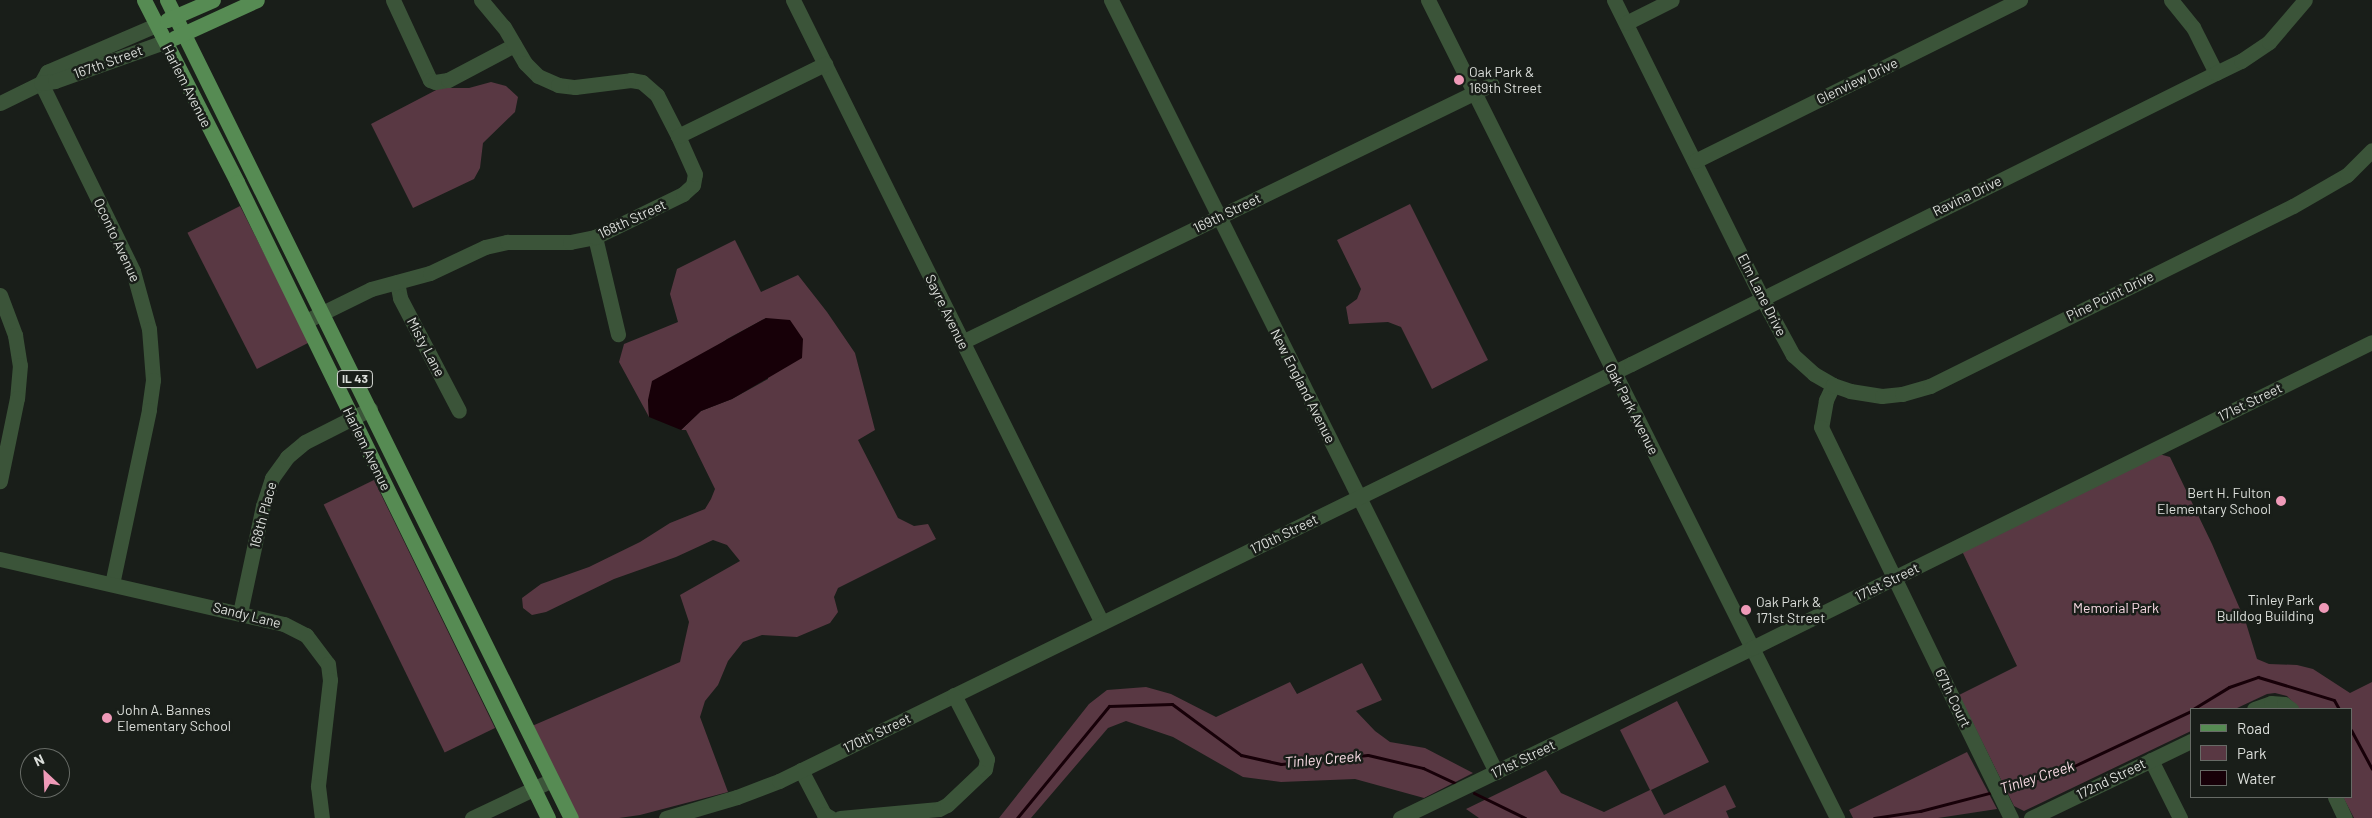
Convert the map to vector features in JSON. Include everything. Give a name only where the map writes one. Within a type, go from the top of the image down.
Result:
[{"type":"main road","name":"Harlem Avenue","points":[[144,0],[306,321],[548,818]]},
{"type":"main road","name":"Harlem Avenue","points":[[167,0],[571,818]]},
{"type":"main road","name":"167th Street","points":[[156,25],[213,0]]},
{"type":"main road","name":"167th Street","points":[[164,42],[257,0]]},
{"type":"street","points":[[393,0],[430,80],[435,82],[448,80],[514,45]]},
{"type":"street","name":"168th Street","points":[[306,321],[371,289],[430,273],[485,248],[507,242],[570,242],[595,237],[683,194],[690,189],[695,180],[695,174],[657,95],[642,82],[631,80],[575,87],[546,81],[532,70],[496,16],[481,0]]},
{"type":"street","name":"Sayre Avenue","points":[[793,0],[1102,623]]},
{"type":"street","name":"New England Avenue","points":[[1111,0],[1218,218],[1496,772]]},
{"type":"street","name":"Oak Park Avenue","points":[[1428,0],[1837,818]]},
{"type":"street","name":"Elm Lane Drive","points":[[1614,0],[1762,298],[1793,355],[1814,374],[1832,385]]},
{"type":"street","points":[[1626,22],[1672,0]]},
{"type":"street","name":"Glenview Drive","points":[[1695,161],[2020,0]]},
{"type":"street","points":[[2170,0],[2193,27],[2216,73]]},
{"type":"street","name":"Ravina Drive","points":[[1614,372],[2241,61],[2269,42],[2284,27],[2305,0]]},
{"type":"street","name":"167th Street","points":[[41,83],[47,72],[156,25]]},
{"type":"street","name":"167th Street","points":[[0,103],[41,83],[55,81],[164,42]]},
{"type":"street","points":[[678,136],[825,64]]},
{"type":"street","name":"Oconto Avenue","points":[[41,83],[130,264],[139,287],[149,328],[153,380],[149,410],[112,584]]},
{"type":"street","name":"169th Street","points":[[962,342],[1492,84]]},
{"type":"street","name":"Pine Point Drive","points":[[1832,385],[1850,391],[1882,396],[1902,394],[1930,386],[2293,206],[2347,175],[2372,150]]},
{"type":"street","points":[[595,237],[618,334]]},
{"type":"street","name":"Misty Lane","points":[[397,282],[400,298],[460,411]]},
{"type":"street","points":[[0,295],[15,335],[20,366],[18,398],[0,481]]},
{"type":"street","name":"171st Street","points":[[1400,818],[1895,578],[2372,342]]},
{"type":"street","name":"170th Street","points":[[666,818],[764,788],[1614,372]]},
{"type":"street","points":[[1832,385],[1826,400],[1821,427],[1895,578]]},
{"type":"street","name":"168th Place","points":[[240,613],[263,506],[272,478],[287,457],[305,442],[370,409]]},
{"type":"street","name":"Sandy Lane","points":[[0,559],[240,613],[294,628],[306,635],[328,664],[330,680],[318,786],[322,818]]},
{"type":"street","name":"67th Court","points":[[1895,578],[2011,818]]},
{"type":"street","points":[[840,818],[939,809],[947,805],[985,769],[987,759],[954,695]]},
{"type":"street","points":[[2257,708],[2271,703],[2287,707]]},
{"type":"street","name":"172nd Street","points":[[2031,818],[2190,741]]},
{"type":"street","points":[[2151,760],[2180,818]]},
{"type":"street","points":[[801,770],[824,814],[831,818]]},
{"type":"street","points":[[472,818],[552,780]]},
{"type":"street","points":[[2335,798],[2345,818]]},
{"type":"green space","points":[[491,82],[506,86],[518,97],[515,112],[483,143],[480,168],[474,179],[413,208],[371,124],[440,88],[469,88]]},
{"type":"green space","points":[[1410,204],[1488,360],[1432,389],[1401,327],[1388,322],[1349,324],[1346,307],[1357,299],[1361,289],[1337,240]]},
{"type":"green space","points":[[240,206],[309,342],[257,369],[187,233]]},
{"type":"green space","points":[[735,240],[761,292],[798,275],[827,312],[855,353],[875,430],[858,440],[898,518],[914,526],[928,524],[936,539],[838,588],[834,597],[838,612],[830,623],[797,637],[762,635],[743,642],[728,661],[718,685],[705,701],[700,717],[728,792],[640,815],[619,818],[578,818],[532,726],[680,662],[689,622],[680,595],[740,561],[727,545],[713,540],[676,557],[614,579],[546,612],[532,615],[523,608],[522,598],[541,584],[589,567],[640,542],[670,523],[705,509],[711,499],[715,489],[686,430],[681,430],[701,411],[732,399],[768,379],[766,318],[727,339],[648,400],[649,417],[619,362],[624,344],[678,322],[670,294],[677,269]]},
{"type":"green space","name":"Memorial Park","points":[[2159,454],[2170,457],[2212,544],[2246,623],[2257,659],[2269,664],[2297,665],[2313,669],[2350,693],[2372,682],[2372,818],[2354,818],[2344,798],[2352,798],[2352,708],[2298,708],[2287,696],[2275,693],[2267,694],[2237,708],[2190,708],[2190,731],[2024,811],[2014,806],[1959,695],[2017,666],[1962,551]]},
{"type":"green space","points":[[374,480],[495,728],[445,753],[324,505]]},
{"type":"green space","points":[[1362,663],[1382,700],[1356,711],[1375,731],[1390,742],[1425,748],[1473,773],[1424,798],[1355,779],[1281,782],[1243,777],[1173,737],[1126,721],[1108,728],[1031,818],[999,818],[1089,704],[1107,690],[1146,687],[1171,694],[1216,717],[1290,682],[1297,694]]},
{"type":"green space","points":[[1677,701],[1709,762],[1651,790],[1664,815],[1725,785],[1736,807],[1726,811],[1729,818],[1479,818],[1466,809],[1546,770],[1561,793],[1604,812],[1650,790],[1620,730]]},
{"type":"green space","points":[[1967,752],[1997,809],[1938,818],[1853,818],[1849,810]]},
{"type":"water","points":[[766,318],[790,320],[803,339],[802,358],[732,399],[701,411],[681,430],[649,417],[648,400],[652,381]]},
{"type":"waterway","name":"Tinley Creek","points":[[2195,708],[2229,687],[2258,677],[2334,700],[2338,708]]},
{"type":"waterway","name":"Tinley Creek","points":[[1017,818],[1109,706],[1172,704],[1241,755],[1281,764],[1368,755],[1423,768],[1455,783]]},
{"type":"waterway","name":"Tinley Creek","points":[[2002,789],[2074,766],[2190,711]]},
{"type":"waterway","name":"Tinley Creek","points":[[2352,732],[2372,769]]},
{"type":"waterway","name":"Tinley Creek","points":[[1874,818],[1920,811],[1993,792]]},
{"type":"waterway","name":"Tinley Creek","points":[[1474,793],[1525,818]]},
{"type":"place","name":"Oak Park & 169th Street","points":[[1459,80]]},
{"type":"place","name":"Bert H. Fulton Elementary School","points":[[2281,501]]},
{"type":"place","name":"Tinley Park Bulldog Building","points":[[2324,608]]},
{"type":"place","name":"Oak Park & 171st Street","points":[[1746,610]]},
{"type":"place","name":"John A. Bannes Elementary School","points":[[107,718]]}]
